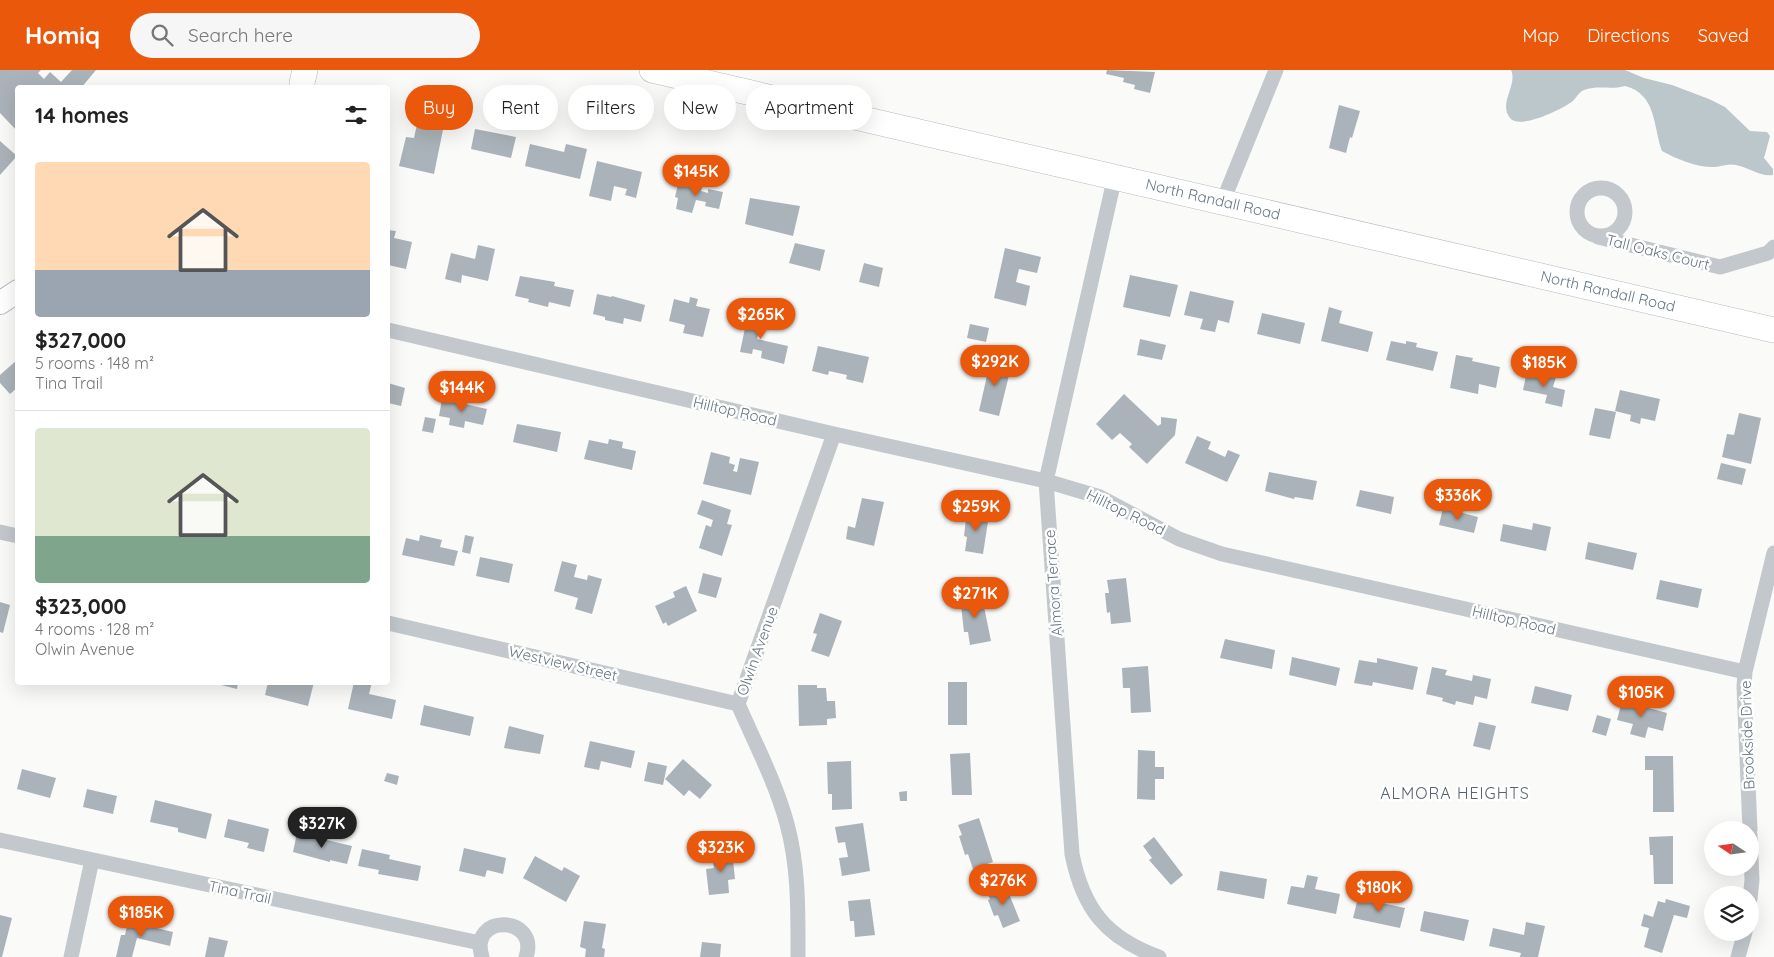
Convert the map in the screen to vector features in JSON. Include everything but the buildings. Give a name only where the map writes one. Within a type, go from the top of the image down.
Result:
[{"type":"main road","name":"North Randall Road","points":[[652,70],[1774,330]]},
{"type":"main road","points":[[0,303],[15,293]]},
{"type":"street","points":[[1222,201],[1276,70]]},
{"type":"street","name":"Almora Terrace","points":[[1115,176],[1046,481],[1072,854],[1076,875],[1088,904],[1103,924],[1124,942],[1159,957]]},
{"type":"street","name":"Tall Oaks Court","points":[[1598,236],[1720,267],[1768,252],[1774,247]]},
{"type":"street","name":"Hilltop Road","points":[[390,330],[834,434],[1046,481],[1100,498],[1180,539],[1222,554],[1745,672]]},
{"type":"street","name":"Olwin Avenue","points":[[798,957],[798,886],[787,825],[781,805],[738,704],[834,434]]},
{"type":"street","points":[[0,532],[15,535]]},
{"type":"street","name":"Brookside Drive","points":[[1750,821],[1745,672],[1774,553]]},
{"type":"street","name":"Westview Street","points":[[390,622],[738,704]]},
{"type":"street","name":"Tina Trail","points":[[0,840],[481,950],[484,935],[490,928],[497,925],[514,926],[526,937],[528,945],[526,957]]},
{"type":"street","points":[[71,957],[92,860]]},
{"type":"street","points":[[1738,957],[1742,941]]},
{"type":"shaded area","points":[[1511,70],[1625,70],[1709,99],[1725,107],[1750,131],[1767,132],[1770,136],[1764,158],[1773,169],[1773,175],[1764,175],[1733,165],[1700,166],[1680,160],[1662,151],[1648,104],[1643,96],[1625,86],[1584,90],[1572,102],[1549,114],[1522,122],[1515,121],[1510,118],[1506,106],[1512,82]]},
{"type":"district","name":"ALMORA HEIGHTS","points":[[1455,793]]}]
